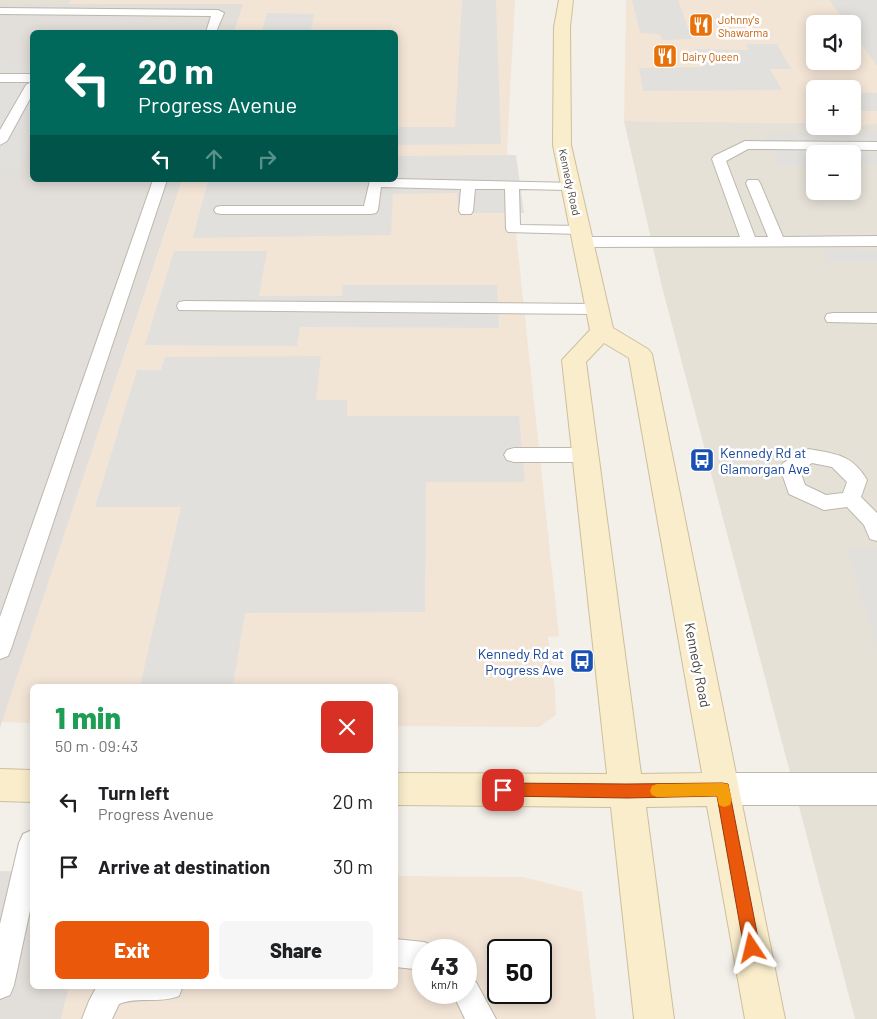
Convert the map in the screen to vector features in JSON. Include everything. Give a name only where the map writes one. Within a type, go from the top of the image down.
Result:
[{"type":"main road","name":"Kennedy Road","points":[[566,0],[562,27],[562,145],[570,186],[599,320],[640,354],[765,1019]]},
{"type":"main road","points":[[599,320],[574,360],[654,1019]]},
{"type":"main road","points":[[0,785],[30,786]]},
{"type":"main road","points":[[398,789],[627,791],[722,789]]},
{"type":"street","points":[[722,789],[877,790]]},
{"type":"lane","points":[[0,11],[218,13],[212,30]]},
{"type":"lane","points":[[0,78],[30,78]]},
{"type":"lane","points":[[0,141],[30,88]]},
{"type":"lane","points":[[749,240],[719,159],[745,145],[877,146]]},
{"type":"lane","points":[[0,650],[159,182]]},
{"type":"lane","points":[[221,210],[371,210],[369,182],[570,186]]},
{"type":"lane","points":[[753,183],[777,240]]},
{"type":"lane","points":[[466,211],[468,184]]},
{"type":"lane","points":[[512,185],[513,229],[581,236],[877,241]]},
{"type":"lane","points":[[185,306],[599,320]]},
{"type":"lane","points":[[833,318],[877,318]]},
{"type":"lane","points":[[514,454],[586,455]]},
{"type":"lane","points":[[850,499],[872,521],[877,533]]},
{"type":"lane","points":[[0,985],[30,852]]},
{"type":"lane","points":[[398,953],[412,955]]},
{"type":"lane","points":[[97,1019],[108,994],[121,989]]},
{"type":"lane","points":[[473,1004],[481,1019]]},
{"type":"shaded area","points":[[0,0],[72,0],[69,4],[0,4]]},
{"type":"shaded area","points":[[72,0],[515,0],[507,149],[559,636],[548,637],[555,690],[556,715],[539,727],[398,726],[398,684],[30,684],[30,723],[2,722],[181,182],[398,182],[398,30],[235,30],[242,4],[69,4]]},
{"type":"shaded area","points":[[462,0],[496,0],[501,144],[398,145],[398,127],[455,127]]},
{"type":"shaded area","points":[[626,0],[877,0],[877,124],[861,124],[861,80],[806,80],[806,123],[624,121]]},
{"type":"shaded area","points":[[632,0],[678,0],[692,39],[663,40],[659,34],[640,33]]},
{"type":"shaded area","points":[[829,0],[877,0],[877,66],[861,43],[861,15],[840,15]]},
{"type":"shaded area","points":[[0,4],[243,4],[235,30],[30,30],[30,182],[181,182],[0,728]]},
{"type":"shaded area","points":[[267,13],[315,14],[311,30],[263,30]]},
{"type":"shaded area","points":[[746,44],[777,44],[791,69],[770,69],[782,90],[643,91],[639,68],[702,67],[694,49],[749,50]]},
{"type":"shaded area","points":[[0,62],[30,63],[30,145],[18,166],[0,177]]},
{"type":"shaded area","points":[[861,93],[877,93],[877,111],[861,111]]},
{"type":"shaded area","points":[[624,121],[806,123],[806,135],[861,135],[861,125],[877,124],[877,1019],[855,1019],[662,287]]},
{"type":"shaded area","points":[[861,132],[877,132],[877,165],[861,166],[861,145],[806,145],[806,166],[779,166],[764,133],[861,135]]},
{"type":"shaded area","points":[[516,155],[524,213],[459,213],[457,193],[393,194],[391,235],[193,238],[207,182],[398,182],[398,156]]},
{"type":"shaded area","points":[[824,249],[877,250],[877,262],[829,262]]},
{"type":"shaded area","points":[[174,251],[267,251],[259,296],[342,296],[343,285],[497,285],[499,328],[300,327],[297,346],[145,345]]},
{"type":"shaded area","points":[[321,356],[316,400],[347,400],[347,416],[519,416],[525,482],[426,482],[425,612],[245,613],[233,684],[140,684],[181,507],[95,507],[137,370],[161,370],[165,357]]},
{"type":"shaded area","points":[[847,548],[877,549],[877,647]]},
{"type":"shaded area","points":[[0,871],[30,872],[30,989],[68,989],[61,1019],[0,1019]]},
{"type":"shaded area","points":[[398,876],[523,877],[582,892],[596,1019],[61,1019],[68,989],[398,989]]},
{"type":"slow traffic","points":[[657,791],[722,789],[724,800]]},
{"type":"place","name":"Johnny's Shawarma","points":[[701,25]]},
{"type":"place","name":"Dairy Queen","points":[[665,56]]},
{"type":"place","name":"Kennedy Rd at Glamorgan Ave","points":[[702,460]]},
{"type":"place","name":"Kennedy Rd at Progress Ave","points":[[582,661]]},
{"type":"route","points":[[503,790],[627,791],[722,789],[752,948]]}]
